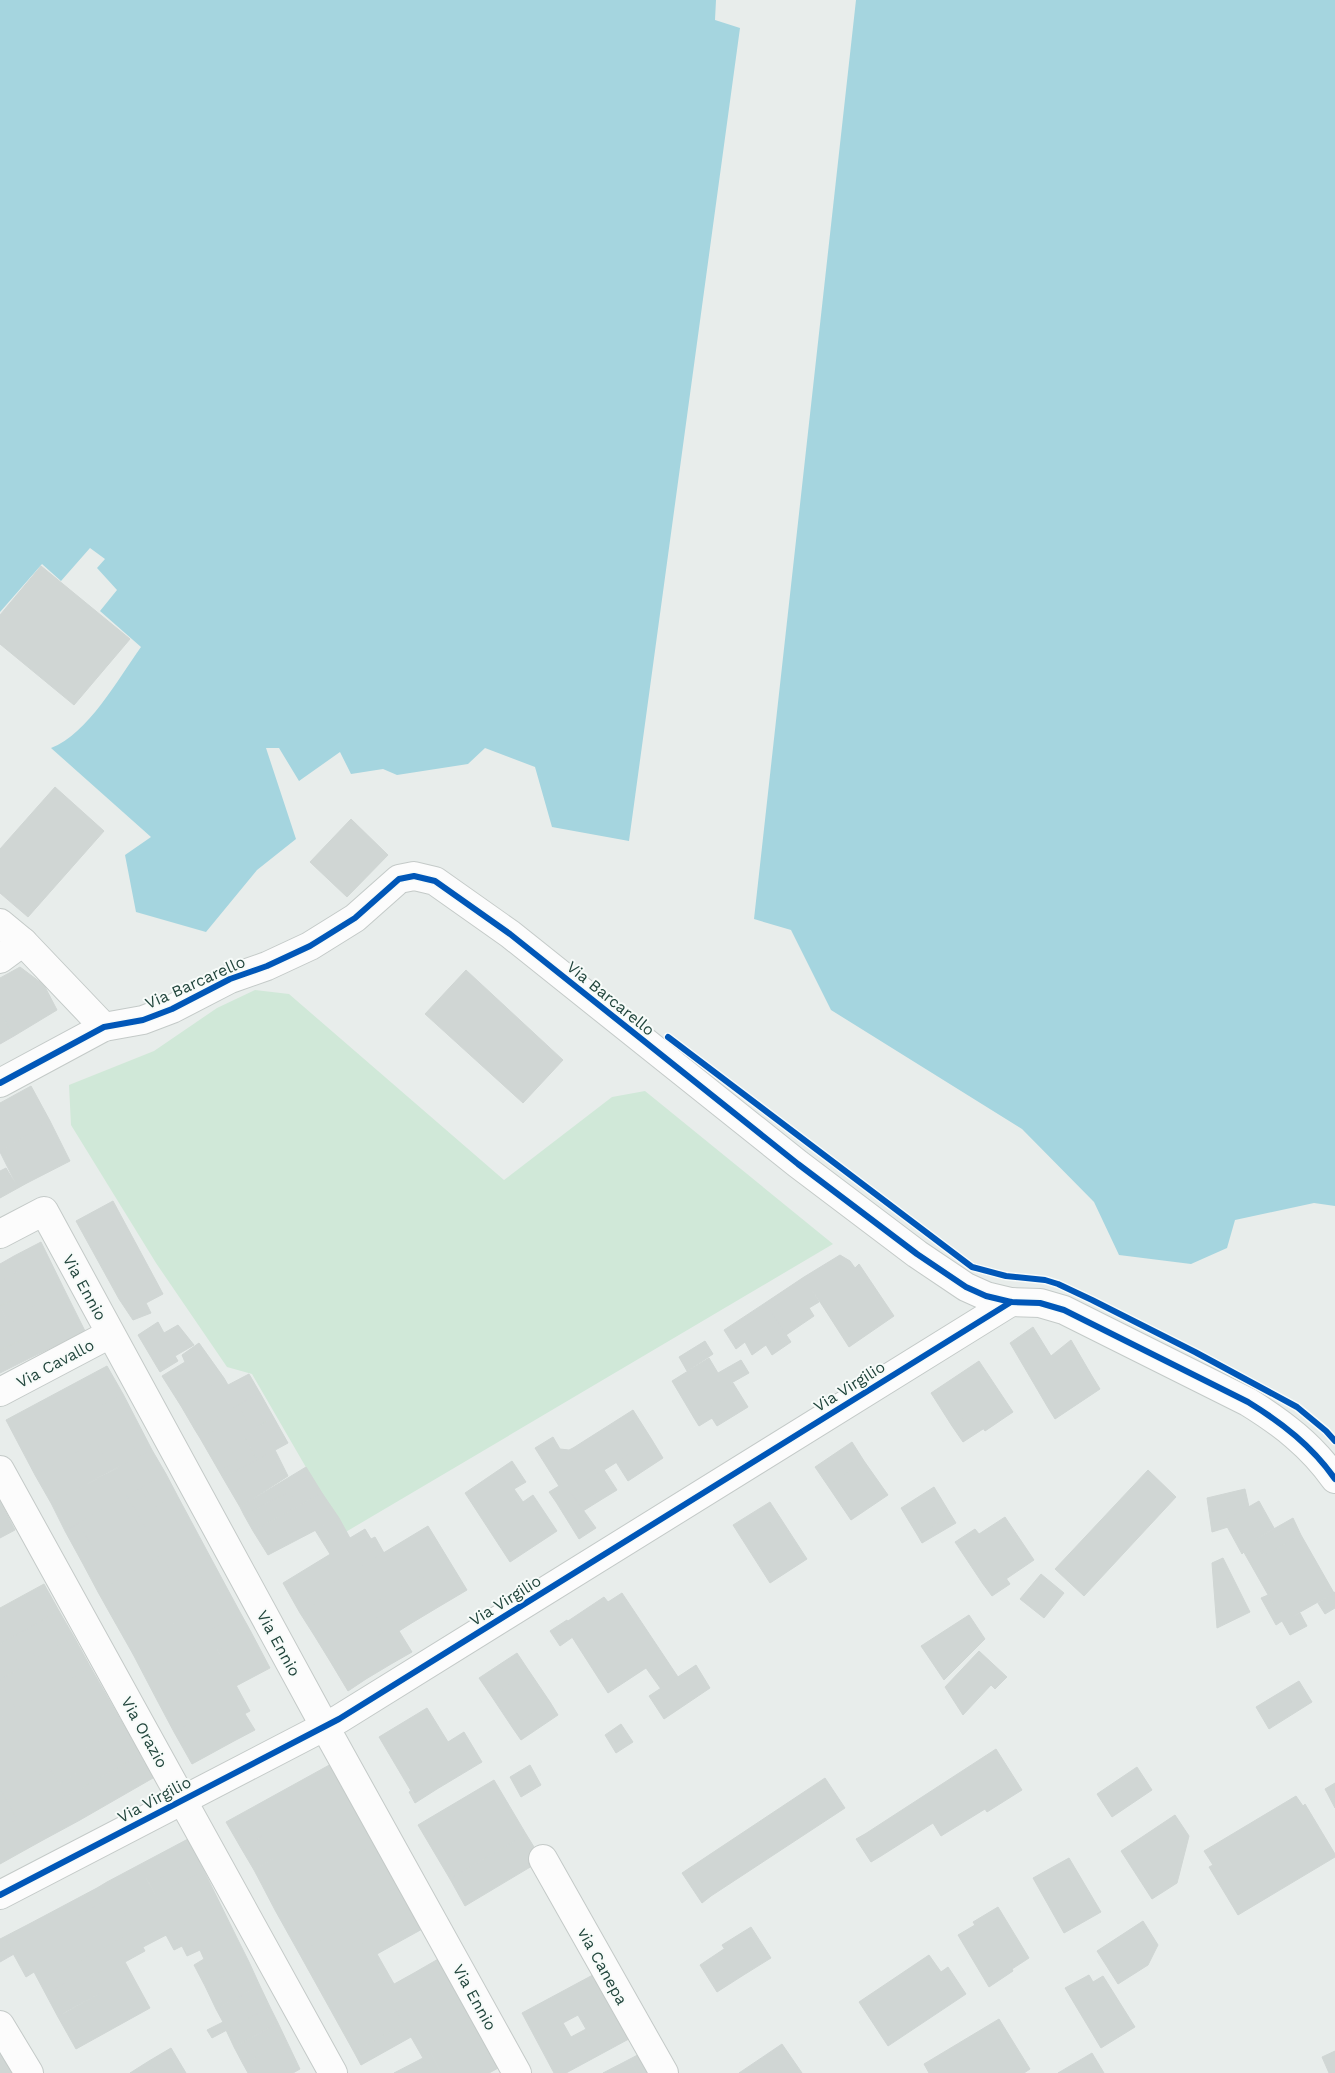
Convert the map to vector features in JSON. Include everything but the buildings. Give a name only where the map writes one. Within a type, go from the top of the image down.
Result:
[{"type":"street","name":"Via Barcarello","points":[[0,1083],[104,1027],[143,1020],[230,979],[267,966],[310,946],[355,918],[399,880],[414,876],[435,882],[510,934],[768,1140],[916,1254],[966,1287],[986,1296],[1011,1302],[1040,1303],[1064,1310],[1248,1402],[1276,1420],[1298,1438],[1314,1453],[1335,1479]]},
{"type":"street","points":[[0,923],[23,942],[104,1027]]},
{"type":"street","points":[[0,959],[23,942]]},
{"type":"street","name":"Via Ennio","points":[[0,1234],[44,1211],[516,2073]]},
{"type":"street","name":"Via Virgilio","points":[[0,1895],[325,1727],[1011,1302]]},
{"type":"street","name":"Via Cavallo","points":[[0,1392],[110,1334]]},
{"type":"street","name":"Via Orazio","points":[[0,1470],[333,2073]]},
{"type":"street","name":"via Canepa","points":[[543,1859],[664,2073]]},
{"type":"street","points":[[0,2025],[30,2073]]},
{"type":"green space","points":[[255,990],[289,994],[504,1180],[612,1097],[645,1091],[833,1244],[344,1533],[252,1374],[227,1367],[156,1263],[71,1125],[69,1085],[154,1051],[217,1008]]},
{"type":"water","points":[[0,0],[716,0],[715,20],[740,28],[629,841],[552,827],[535,767],[485,748],[468,764],[397,775],[383,769],[351,774],[340,752],[299,781],[279,748],[266,748],[296,839],[257,870],[206,932],[136,912],[125,855],[151,837],[51,748],[65,741],[90,718],[141,647],[100,611],[117,590],[97,568],[105,559],[90,548],[61,581],[42,564],[0,612]]},
{"type":"water","points":[[856,0],[1335,0],[1335,1206],[1314,1203],[1235,1220],[1227,1248],[1191,1264],[1119,1255],[1094,1202],[1022,1129],[831,1010],[791,930],[754,919]]},
{"type":"cycle path","points":[[0,1083],[104,1027],[143,1020],[172,1009],[230,979],[267,966],[310,946],[355,918],[399,879],[414,876],[435,881],[510,934],[798,1164],[917,1254],[966,1287],[986,1296],[1011,1302],[1040,1303],[1064,1310],[1248,1402],[1296,1436],[1335,1479]]},
{"type":"cycle path","points":[[668,1037],[972,1267],[1006,1276],[1045,1280],[1092,1300],[1195,1352],[1297,1407],[1335,1441]]},
{"type":"cycle path","points":[[0,1895],[339,1719],[1011,1302]]}]
